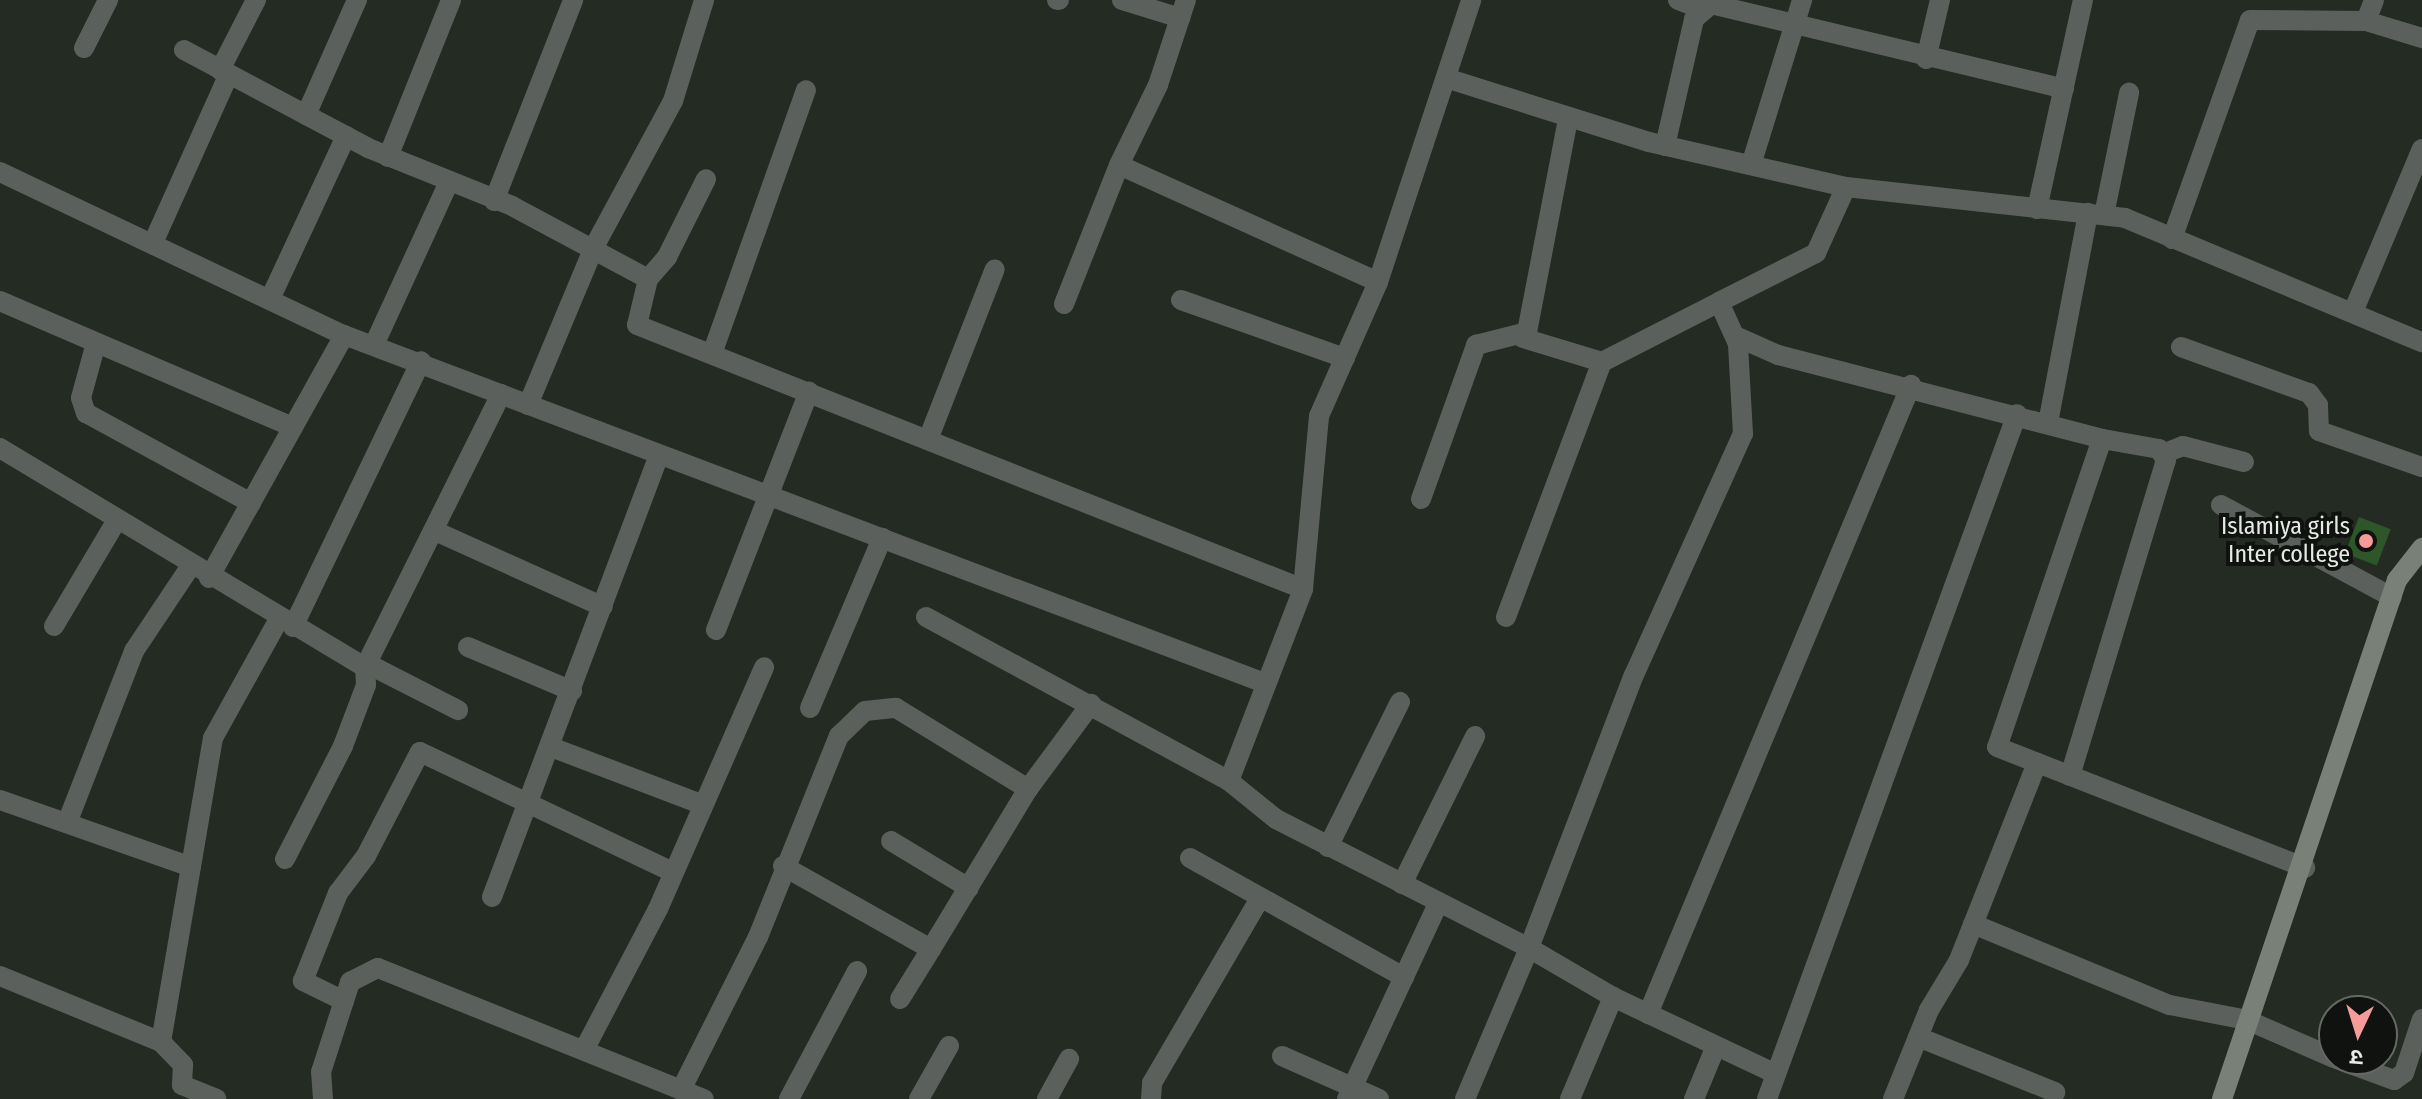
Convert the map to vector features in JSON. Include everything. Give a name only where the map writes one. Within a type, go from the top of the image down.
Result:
[{"type":"street","points":[[84,48],[108,0]]},
{"type":"street","points":[[153,243],[256,0]]},
{"type":"street","points":[[306,115],[357,0]]},
{"type":"street","points":[[388,157],[451,0]]},
{"type":"street","points":[[494,201],[573,0]]},
{"type":"street","points":[[528,405],[594,247],[673,101],[704,0]]},
{"type":"street","points":[[1064,304],[1183,9],[1122,0]]},
{"type":"street","points":[[1229,781],[1262,682],[1303,589],[1319,416],[1378,282],[1449,79],[1471,0]]},
{"type":"street","points":[[1678,0],[1701,9],[1711,4],[1794,30],[2064,89]]},
{"type":"street","points":[[1751,165],[1802,0]]},
{"type":"street","points":[[1926,59],[1940,0]]},
{"type":"street","points":[[2037,209],[2083,0]]},
{"type":"street","points":[[2366,21],[2374,0]]},
{"type":"street","points":[[2172,239],[2227,70],[2261,8],[2366,21],[2422,38]]},
{"type":"street","points":[[1665,146],[1701,9]]},
{"type":"street","points":[[184,50],[388,157],[594,247],[648,279]]},
{"type":"street","points":[[1449,79],[1568,119],[1665,146],[1846,187],[2096,214],[2172,239],[2422,342]]},
{"type":"street","points":[[712,354],[806,90]]},
{"type":"street","points":[[2048,423],[2096,214],[2129,93]]},
{"type":"street","points":[[1523,338],[1568,119]]},
{"type":"street","points":[[270,299],[346,136]]},
{"type":"street","points":[[2353,312],[2422,149]]},
{"type":"street","points":[[1119,165],[1378,282]]},
{"type":"street","points":[[0,172],[344,335],[421,361],[528,405],[1262,682]]},
{"type":"street","points":[[706,179],[667,257],[648,279],[637,325],[929,437],[1303,589]]},
{"type":"street","points":[[374,345],[448,184]]},
{"type":"street","points":[[1506,617],[1602,362],[1816,253],[1846,187]]},
{"type":"street","points":[[929,437],[995,269]]},
{"type":"street","points":[[1181,300],[1345,358]]},
{"type":"street","points":[[0,301],[293,427]]},
{"type":"street","points":[[1465,1099],[1529,948],[1634,675],[1743,434],[1735,336],[1719,302]]},
{"type":"street","points":[[209,578],[344,335]]},
{"type":"street","points":[[1735,336],[1778,355],[1911,385],[2102,439],[2165,453],[2183,446],[2244,462]]},
{"type":"street","points":[[1421,499],[1476,345],[1491,337],[1523,338],[1602,362]]},
{"type":"street","points":[[96,343],[81,398],[86,413],[251,503]]},
{"type":"street","points":[[2181,347],[2309,393],[2318,405],[2319,431],[2422,467]]},
{"type":"street","points":[[161,1042],[218,722],[286,623],[421,361]]},
{"type":"street","points":[[1648,1014],[1911,385]]},
{"type":"street","points":[[716,630],[809,391]]},
{"type":"street","points":[[285,859],[343,746],[366,685],[367,666],[501,394]]},
{"type":"street","points":[[1767,1099],[2017,414]]},
{"type":"street","points":[[2102,439],[1997,747],[2305,868]]},
{"type":"street","points":[[0,448],[72,485],[117,520],[286,623],[458,710]]},
{"type":"street","points":[[2070,776],[2165,453]]},
{"type":"street","points":[[492,897],[659,454]]},
{"type":"street","points":[[2221,505],[2392,597]]},
{"type":"street","points":[[54,626],[117,520]]},
{"type":"street","points":[[435,531],[603,607]]},
{"type":"street","points":[[810,708],[882,538]]},
{"type":"street","points":[[2222,1099],[2247,1020],[2305,868],[2392,597],[2422,548]]},
{"type":"street","points":[[67,823],[114,690],[190,567]]},
{"type":"street","points":[[926,617],[1229,781],[1238,796],[1328,847],[1529,948],[1613,997],[1774,1073]]},
{"type":"street","points":[[468,647],[572,691]]},
{"type":"street","points":[[584,1050],[673,872],[764,667]]},
{"type":"street","points":[[1328,847],[1400,702]]},
{"type":"street","points":[[900,999],[1028,789],[1091,704]]},
{"type":"street","points":[[682,1088],[758,937],[783,866],[839,736],[865,711],[896,708],[1028,789]]},
{"type":"street","points":[[1402,884],[1475,736]]},
{"type":"street","points":[[551,747],[701,804]]},
{"type":"street","points":[[344,1001],[303,981],[338,893],[366,856],[420,752],[528,806],[673,872]]},
{"type":"street","points":[[1893,1099],[1918,1037],[1973,924],[2037,763]]},
{"type":"street","points":[[0,800],[191,867]]},
{"type":"street","points":[[891,841],[969,888]]},
{"type":"street","points":[[1190,858],[1259,900],[1404,977]]},
{"type":"street","points":[[783,866],[931,949]]},
{"type":"street","points":[[1151,1099],[1152,1083],[1259,900]]},
{"type":"street","points":[[1350,1092],[1439,902]]},
{"type":"street","points":[[1973,924],[2170,1005],[2247,1020],[2318,1051]]},
{"type":"street","points":[[323,1099],[321,1072],[344,1001],[357,976],[384,968],[704,1099]]},
{"type":"street","points":[[789,1099],[857,971]]},
{"type":"street","points":[[0,976],[161,1042],[183,1065],[182,1085],[216,1099]]},
{"type":"street","points":[[1570,1099],[1613,997]]},
{"type":"street","points":[[2381,1075],[2394,1080],[2404,1073],[2422,1019]]},
{"type":"street","points":[[1918,1037],[2031,1091],[2055,1092]]},
{"type":"street","points":[[919,1099],[949,1046]]},
{"type":"street","points":[[1694,1099],[1716,1046]]},
{"type":"street","points":[[1282,1056],[1350,1092],[1379,1099]]},
{"type":"street","points":[[1047,1099],[1069,1059]]},
{"type":"building","name":"Islamiya girls Inter college","points":[[2359,517],[2391,529],[2377,566],[2345,553]]},
{"type":"place","name":"Islamiya girls Inter college","points":[[2366,541]]}]
